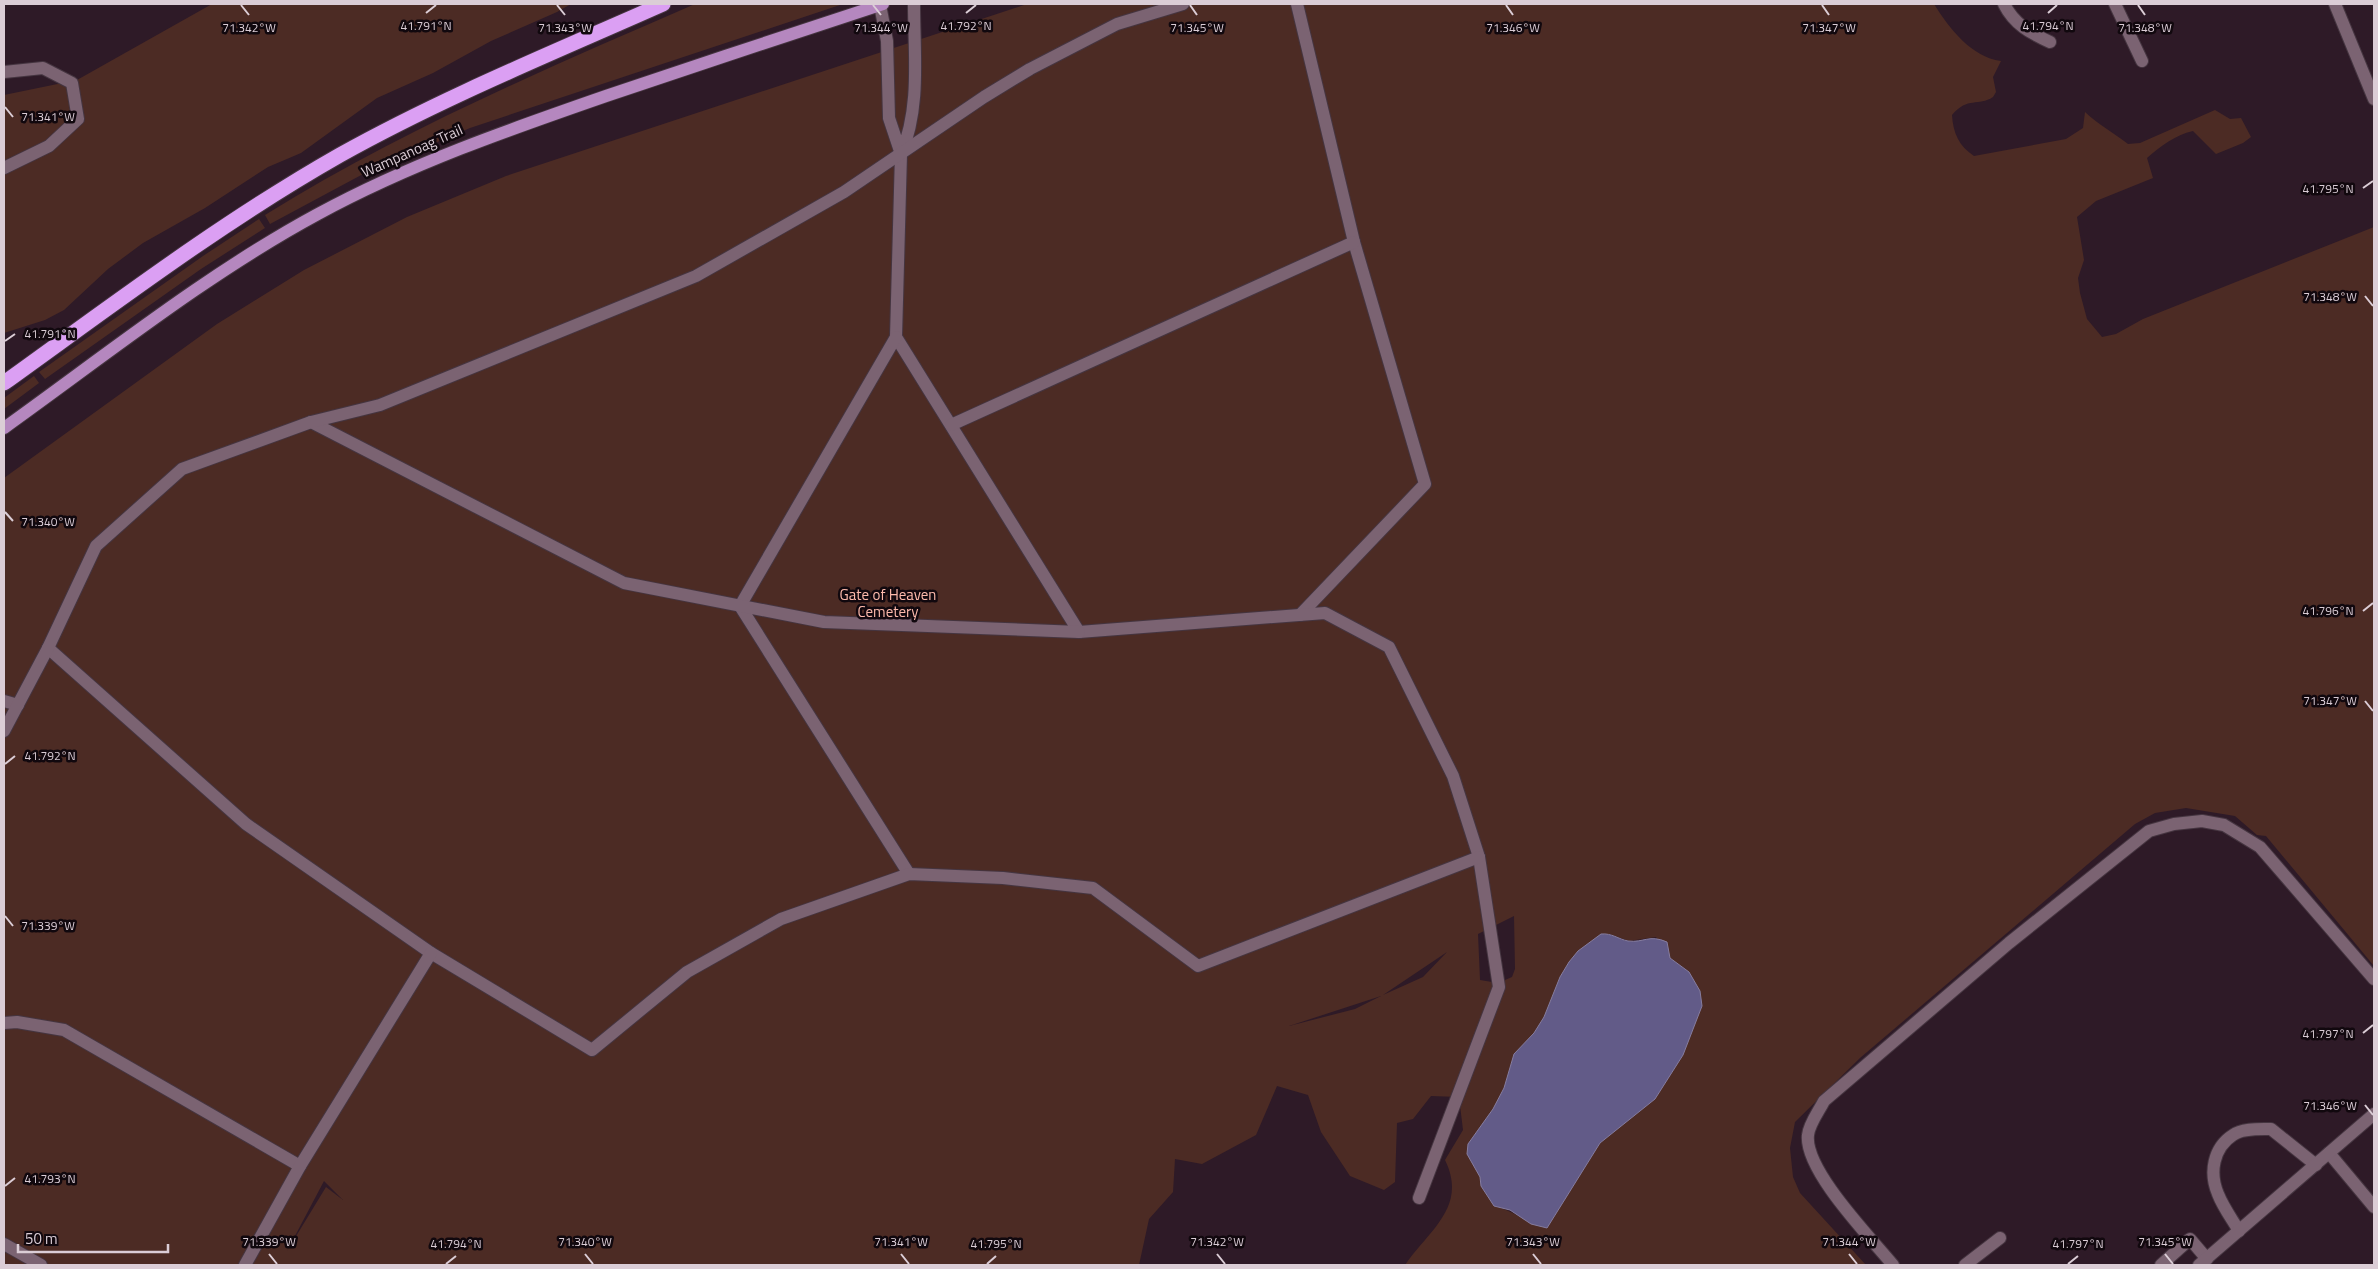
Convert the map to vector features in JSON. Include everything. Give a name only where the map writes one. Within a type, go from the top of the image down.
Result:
[{"type":"highway","name":"Wampanoag Trail","points":[[4,383],[201,242],[325,163],[432,107],[663,4]]},
{"type":"main road","name":"Wampanoag Trail","points":[[4,428],[233,266],[311,218],[385,180],[442,155],[511,129],[881,4]]},
{"type":"street","points":[[881,4],[887,40],[889,118],[901,154]]},
{"type":"street","points":[[740,606],[896,337],[901,154],[910,128],[914,106],[914,4]]},
{"type":"street","points":[[4,731],[48,648],[96,546],[182,469],[312,422],[380,405],[696,276],[819,207],[901,154],[984,96],[1055,55],[1117,24],[1183,4]]},
{"type":"street","points":[[1297,4],[1354,242],[1425,484],[1300,615]]},
{"type":"street","points":[[2004,4],[2009,14],[2028,33],[2050,42]]},
{"type":"street","points":[[2115,4],[2142,61]]},
{"type":"street","points":[[2335,4],[2374,99]]},
{"type":"street","points":[[4,72],[43,68],[72,83],[78,118],[49,146],[4,168]]},
{"type":"street","points":[[951,424],[1354,242]]},
{"type":"street","points":[[896,337],[1079,632]]},
{"type":"street","points":[[312,422],[624,583],[824,622],[1079,632],[1325,613],[1389,647],[1453,776],[1479,857],[1499,987],[1419,1198]]},
{"type":"street","points":[[740,606],[909,874]]},
{"type":"street","points":[[48,648],[246,824],[431,953],[592,1050],[687,972],[781,919],[909,874],[1003,878],[1093,888],[1198,966],[1479,857]]},
{"type":"street","points":[[4,701],[18,704]]},
{"type":"street","points":[[1893,1265],[1823,1180],[1811,1158],[1808,1136],[1824,1100],[2009,943],[2149,831],[2174,824],[2202,822],[2224,825],[2260,847],[2374,979]]},
{"type":"street","points":[[245,1265],[300,1166],[431,953]]},
{"type":"street","points":[[4,1023],[17,1022],[64,1030],[300,1166]]},
{"type":"street","points":[[2161,1265],[2190,1239],[2203,1262],[2374,1114]]},
{"type":"street","points":[[2239,1231],[2218,1194],[2214,1178],[2214,1156],[2233,1134],[2271,1129],[2316,1164]]},
{"type":"street","points":[[2329,1153],[2374,1207]]},
{"type":"street","points":[[1965,1265],[2000,1238]]},
{"type":"street","points":[[4,1244],[41,1265]]},
{"type":"green space","points":[[212,4],[571,4],[491,41],[433,73],[377,98],[301,153],[268,167],[205,208],[143,243],[108,269],[64,310],[45,320],[4,333],[4,95],[77,80]]},
{"type":"green space","points":[[695,4],[843,4],[470,128],[365,173],[270,224],[265,215],[316,184],[422,128],[530,76]]},
{"type":"green space","name":"Gate of Heaven Cemetery","points":[[1027,4],[1934,4],[1954,32],[1971,48],[1980,54],[2001,61],[1993,77],[1996,92],[1993,97],[1963,106],[1952,115],[1958,138],[1964,148],[1974,156],[2066,139],[2083,128],[2085,112],[2128,144],[2140,143],[2215,110],[2230,119],[2241,118],[2251,137],[2243,143],[2216,154],[2193,131],[2180,135],[2163,145],[2147,158],[2153,178],[2096,201],[2077,217],[2084,260],[2078,278],[2080,293],[2087,319],[2102,337],[2116,334],[2143,319],[2374,227],[2374,966],[2266,836],[2257,835],[2235,816],[2186,808],[2155,813],[2135,824],[1860,1058],[1795,1122],[1790,1148],[1793,1177],[1800,1193],[1866,1265],[1405,1265],[1443,1217],[1449,1205],[1452,1191],[1451,1177],[1445,1160],[1463,1130],[1459,1097],[1431,1096],[1413,1119],[1397,1123],[1395,1182],[1384,1190],[1350,1176],[1321,1132],[1308,1095],[1277,1086],[1256,1135],[1202,1164],[1175,1159],[1173,1192],[1149,1219],[1139,1265],[4,1265],[4,478],[217,324],[304,270],[407,217],[506,176]],"holes":[[[1514,916],[1515,969],[1512,977],[1498,983],[1480,980],[1478,934]],[[1609,934],[1629,941],[1656,937],[1670,958],[1689,972],[1683,1055],[1655,1099],[1600,1143],[1547,1228],[1494,1206],[1481,1186],[1480,1177],[1468,1144],[1493,1109],[1504,1088],[1514,1054],[1534,1033],[1544,1017],[1560,977],[1578,952]],[[1447,952],[1423,977],[1383,995]],[[1381,996],[1355,1009],[1289,1026]],[[324,1181],[343,1200],[326,1187],[287,1251]]]},
{"type":"green space","points":[[259,219],[265,228],[201,269],[45,379],[39,372],[203,256]]},
{"type":"green space","points":[[34,376],[39,383],[4,409],[4,398]]},
{"type":"shaded area","points":[[1601,934],[1608,934],[1628,941],[1656,939],[1667,942],[1670,958],[1689,972],[1700,991],[1702,1006],[1683,1055],[1655,1099],[1600,1143],[1547,1228],[1531,1224],[1510,1210],[1494,1206],[1481,1186],[1480,1177],[1467,1154],[1468,1144],[1493,1109],[1504,1088],[1514,1054],[1534,1033],[1544,1017],[1560,977],[1569,962],[1578,951]]}]
